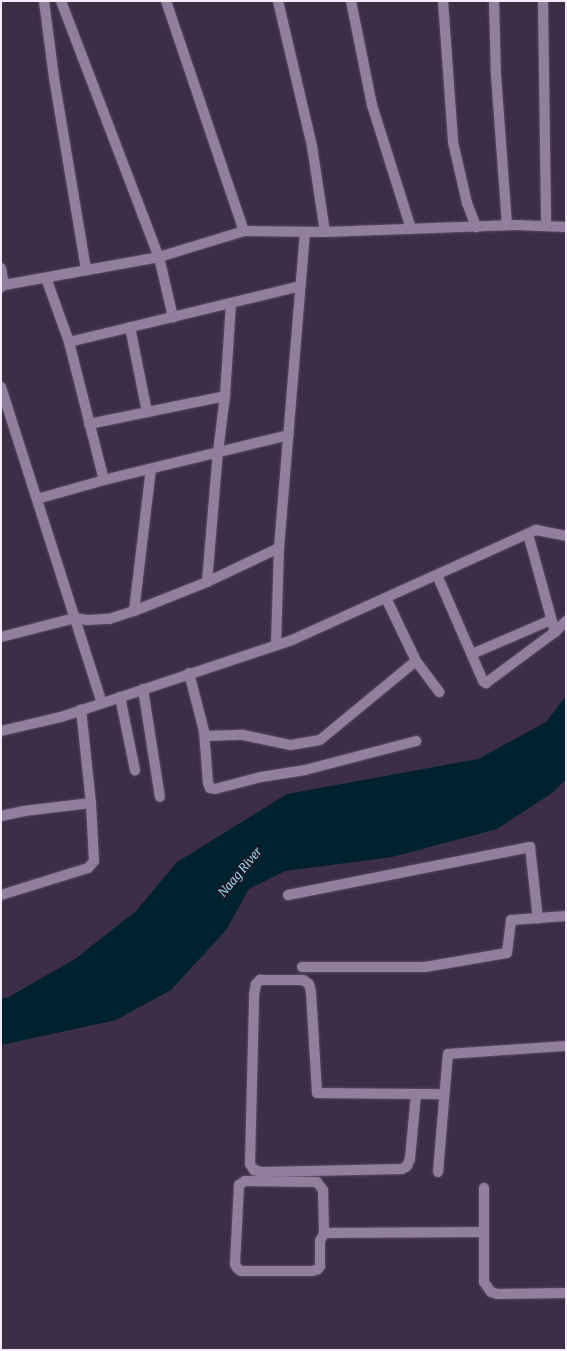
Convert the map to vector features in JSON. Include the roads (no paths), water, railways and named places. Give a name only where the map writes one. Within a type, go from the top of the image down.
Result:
[{"type":"street","points":[[44,1],[54,78],[86,270]]},
{"type":"street","points":[[61,1],[159,257],[173,317]]},
{"type":"street","points":[[166,1],[244,231]]},
{"type":"street","points":[[278,1],[312,146],[325,232]]},
{"type":"street","points":[[351,1],[372,105],[411,229]]},
{"type":"street","points":[[443,1],[453,142],[467,203],[476,226]]},
{"type":"street","points":[[494,1],[496,76],[502,130],[507,225]]},
{"type":"street","points":[[543,1],[546,226]]},
{"type":"street","points":[[1,268],[3,286],[159,257],[244,231],[305,233],[507,225],[566,227]]},
{"type":"street","points":[[276,644],[279,548],[305,233]]},
{"type":"street","points":[[46,278],[69,342],[104,480]]},
{"type":"street","points":[[69,342],[300,286]]},
{"type":"street","points":[[207,582],[218,452],[225,396],[231,303]]},
{"type":"street","points":[[130,327],[147,412]]},
{"type":"street","points":[[1,387],[102,703]]},
{"type":"street","points":[[89,424],[225,396]]},
{"type":"street","points":[[37,499],[104,480],[289,435]]},
{"type":"street","points":[[134,611],[151,469]]},
{"type":"street","points":[[1,732],[81,710],[276,644],[292,640],[536,530],[566,536]]},
{"type":"street","points":[[528,534],[555,632]]},
{"type":"street","points":[[1,637],[75,618],[87,620],[109,619],[134,611],[207,582],[279,548]]},
{"type":"street","points":[[437,575],[486,683],[555,632],[566,622]]},
{"type":"street","points":[[386,598],[416,661],[439,692]]},
{"type":"street","points":[[472,654],[551,620]]},
{"type":"street","points":[[204,736],[243,735],[290,745],[320,740],[416,661]]},
{"type":"street","points":[[189,673],[204,736],[208,783],[210,788],[215,789],[261,777],[305,770],[416,741]]},
{"type":"street","points":[[143,689],[160,797]]},
{"type":"street","points":[[120,697],[135,770]]},
{"type":"street","points":[[1,895],[9,894],[88,868],[94,861],[91,803],[81,710]]},
{"type":"street","points":[[1,816],[24,811],[91,803]]},
{"type":"street","points":[[288,895],[530,847],[538,919]]},
{"type":"street","points":[[302,967],[425,967],[507,953],[511,920],[566,916]]},
{"type":"street","points":[[416,1094],[410,1159],[407,1166],[402,1169],[262,1172],[254,1170],[250,1164],[254,995],[256,984],[260,980],[303,980],[309,984],[311,992],[317,1093],[444,1094]]},
{"type":"street","points":[[438,1172],[448,1054],[566,1046]]},
{"type":"street","points":[[245,1181],[317,1182],[323,1190],[324,1233],[320,1241],[320,1266],[318,1269],[312,1271],[241,1271],[236,1268],[235,1264],[239,1185],[245,1181]]},
{"type":"street","points":[[484,1188],[484,1282],[491,1292],[497,1294],[566,1293]]},
{"type":"street","points":[[324,1233],[484,1232]]},
{"type":"water","name":"Naag River","points":[[566,696],[566,779],[552,793],[497,829],[392,857],[285,871],[249,889],[226,930],[171,990],[116,1020],[1,1045],[1,998],[7,998],[75,959],[136,911],[177,862],[287,794],[478,759],[546,722]]}]
